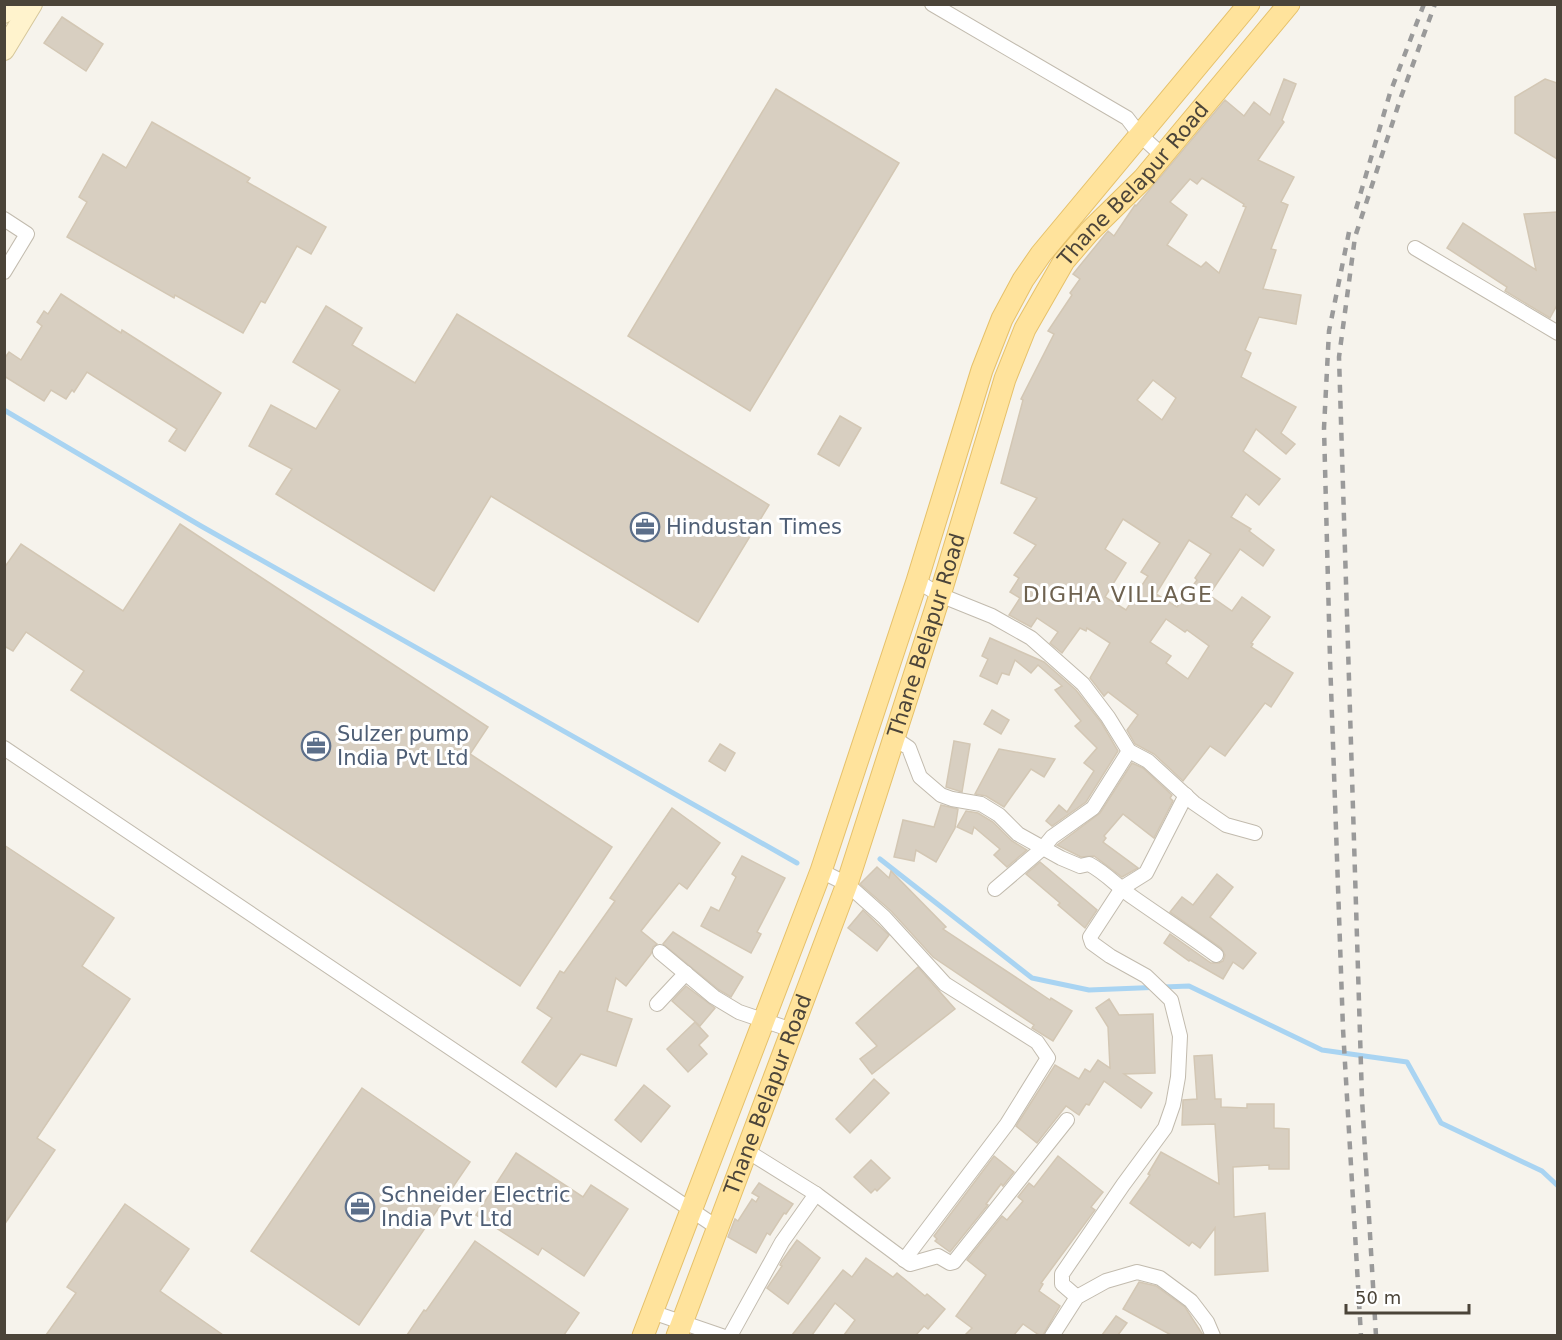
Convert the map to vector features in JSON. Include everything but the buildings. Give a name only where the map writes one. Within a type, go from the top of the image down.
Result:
[{"type":"main road","points":[[4,13],[10,4]]},
{"type":"main road","points":[[4,50],[32,4]]},
{"type":"main road","name":"Thane Belapur Road","points":[[643,1335],[821,871],[917,581],[982,370],[1002,319],[1023,280],[1041,254],[1249,4]]},
{"type":"main road","name":"Thane Belapur Road","points":[[680,1329],[847,884],[940,595],[1005,379],[1025,329],[1064,261],[1089,232],[1143,179],[1289,4]]},
{"type":"street","points":[[932,4],[1127,118],[1140,135],[1163,156]]},
{"type":"street","points":[[4,219],[27,234],[4,272]]},
{"type":"street","points":[[1415,248],[1557,333]]},
{"type":"street","points":[[917,581],[940,595],[992,616],[1031,638],[1083,684],[1108,717],[1129,751],[1148,761],[1186,795],[1226,825],[1255,833]]},
{"type":"street","points":[[894,738],[909,748],[920,777],[941,795],[981,804],[999,815],[1018,834],[1043,848],[1080,866],[1089,864],[1103,872],[1216,955]]},
{"type":"street","points":[[4,748],[718,1228]]},
{"type":"street","points":[[995,889],[1043,848],[1052,837],[1093,808],[1129,751]]},
{"type":"street","points":[[1077,1297],[1062,1284],[1062,1274],[1164,1128],[1173,1105],[1178,1077],[1180,1036],[1171,1000],[1151,981],[1092,943],[1090,937],[1122,888],[1146,873],[1186,795]]},
{"type":"street","points":[[821,871],[847,884],[884,917],[945,984],[1037,1042],[1048,1058],[1007,1124],[904,1260]]},
{"type":"street","points":[[660,952],[722,1002],[739,1012],[792,1030]]},
{"type":"street","points":[[657,1004],[686,973]]},
{"type":"street","points":[[747,1151],[816,1194],[910,1264],[938,1256],[950,1263],[954,1262],[1067,1120]]},
{"type":"street","points":[[730,1335],[782,1242],[816,1194]]},
{"type":"street","points":[[1052,1335],[1077,1297],[1106,1281],[1137,1272],[1160,1278],[1191,1300],[1207,1322],[1213,1335]]},
{"type":"street","points":[[652,1312],[680,1329],[722,1335]]},
{"type":"waterway","points":[[4,410],[201,526],[797,863]]},
{"type":"waterway","points":[[880,859],[1032,978],[1089,990],[1189,986],[1322,1050],[1407,1062],[1441,1123],[1542,1171],[1558,1186]]},
{"type":"railway","points":[[1356,209],[1390,93],[1424,4]]},
{"type":"railway","points":[[1376,1336],[1362,1099],[1339,357],[1355,237],[1401,97],[1435,4]]},
{"type":"railway","points":[[1349,232],[1329,331],[1324,428],[1343,1029],[1361,1336]]},
{"type":"place","name":"Hindustan Times","points":[[645,527]]},
{"type":"place","name":"Sulzer pump India Pvt Ltd","points":[[316,746]]},
{"type":"place","name":"Schneider Electric India Pvt Ltd","points":[[360,1207]]},
{"type":"district","name":"DIGHA VILLAGE","points":[[1118,594]]}]
